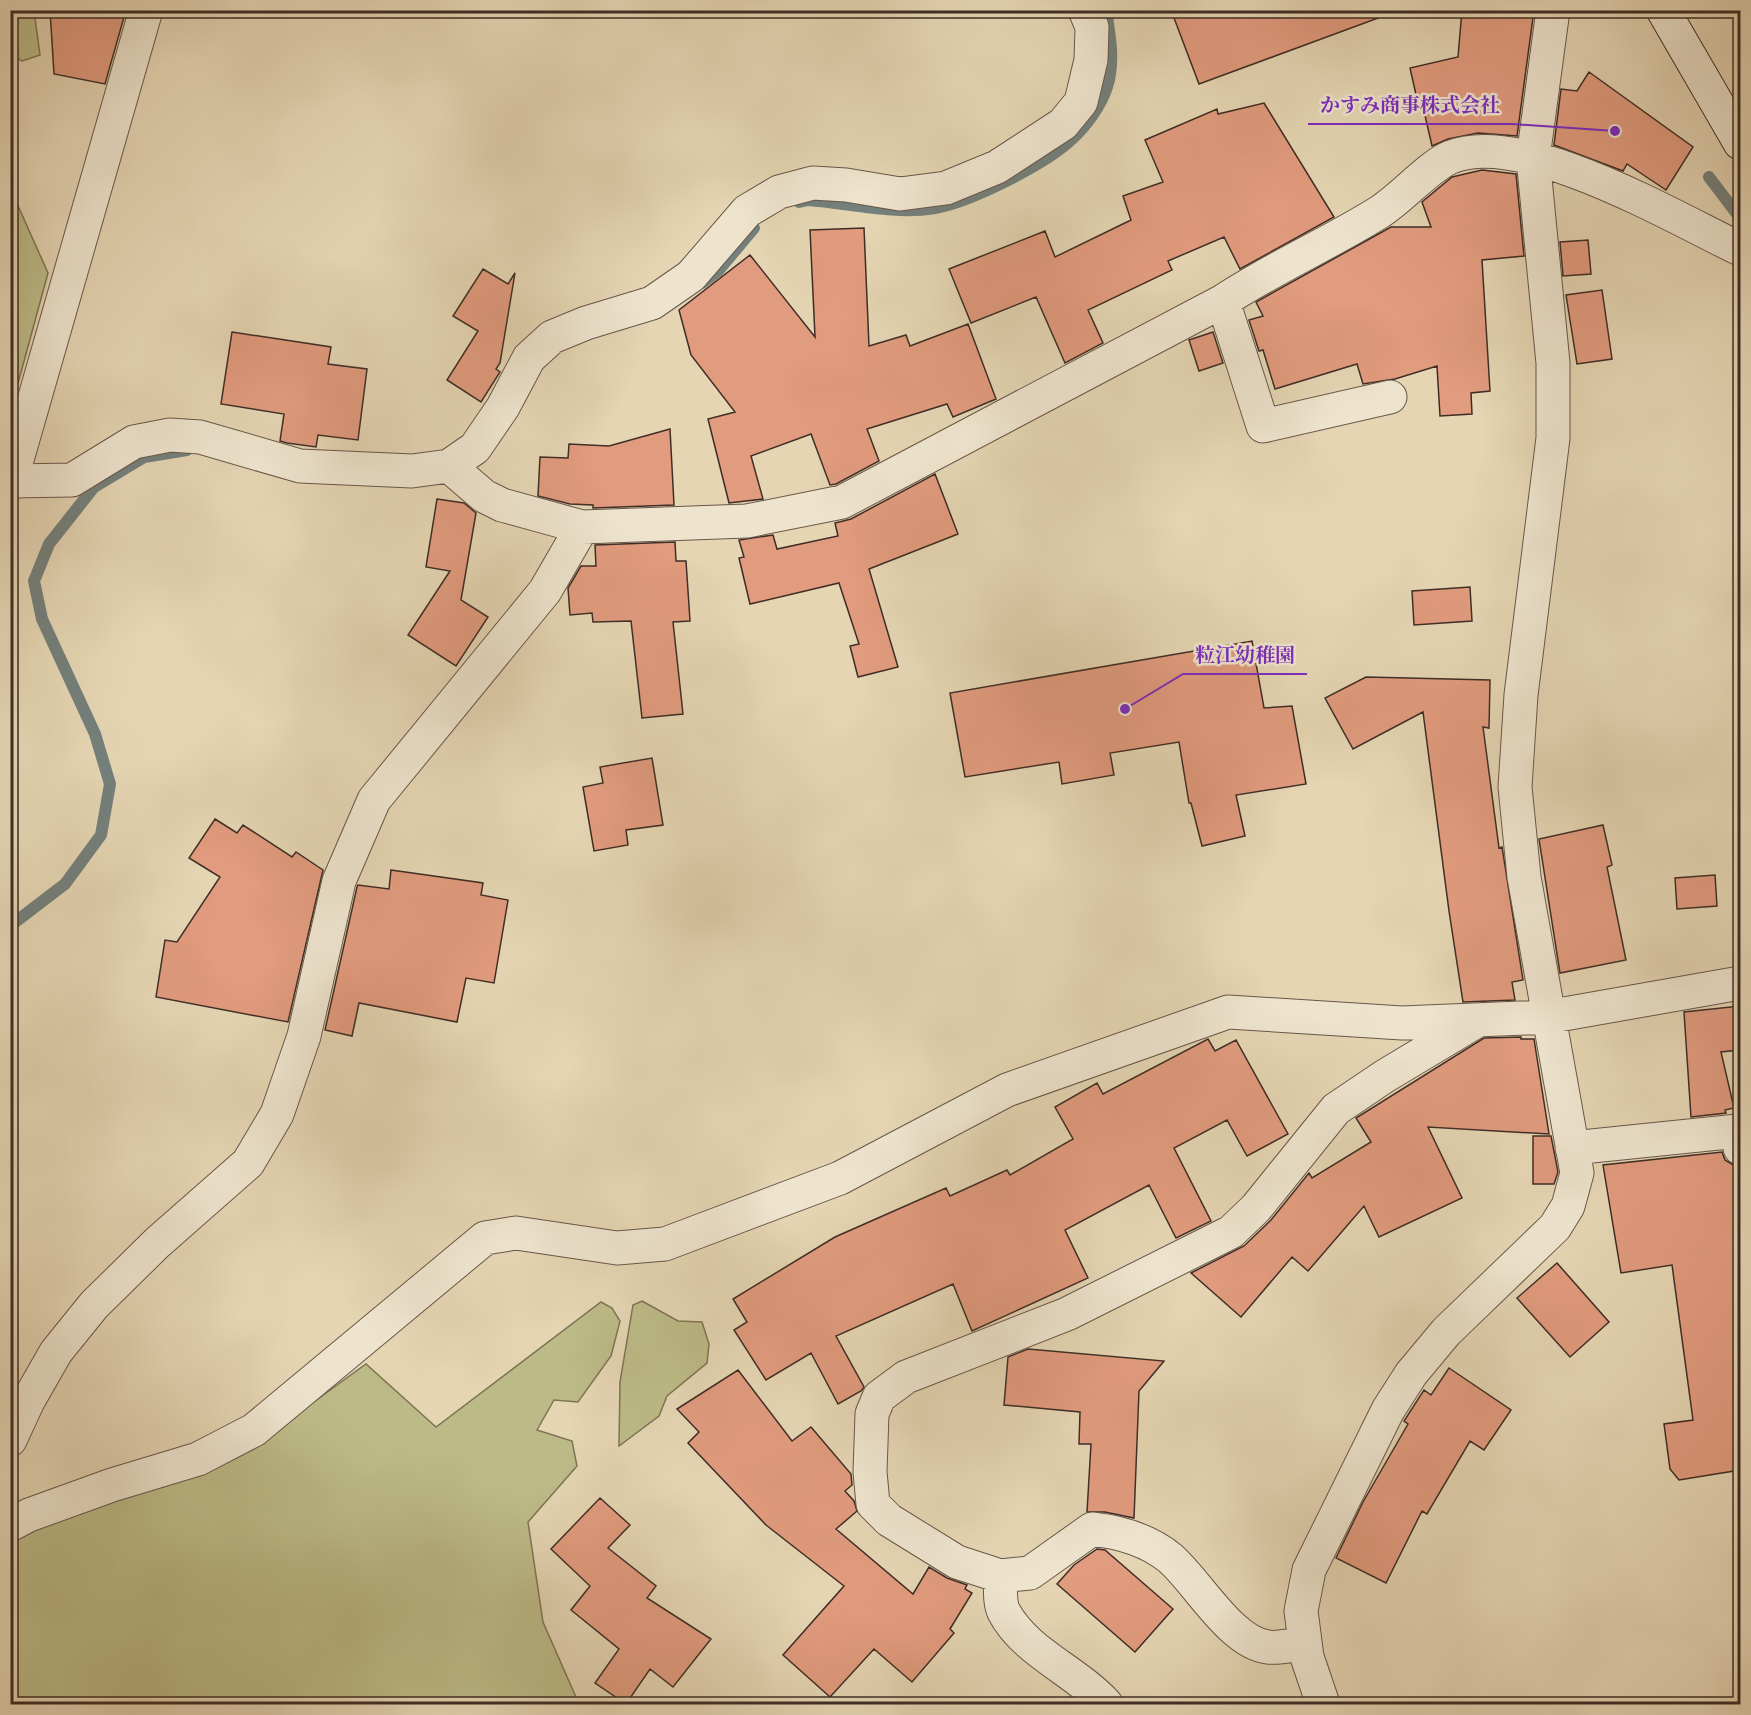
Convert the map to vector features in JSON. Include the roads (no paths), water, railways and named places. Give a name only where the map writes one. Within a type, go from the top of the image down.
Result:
[{"type":"street","points":[[146,10],[11,482],[72,480],[134,442],[170,435],[200,437],[300,466],[457,474],[484,496],[502,505],[582,527],[747,521],[842,502],[1223,301],[1248,284],[1380,212],[1450,157],[1484,151],[1533,158],[1571,168],[1740,249]]},
{"type":"street","points":[[457,474],[503,407],[529,358],[552,337],[586,323],[652,303],[691,276],[747,212],[779,192],[813,183],[846,185],[900,194],[946,188],[997,167],[1063,124],[1081,102],[1091,60],[1092,27],[1085,10]]},
{"type":"street","points":[[1323,1704],[1305,1643],[1301,1611],[1309,1570],[1388,1410],[1411,1374],[1446,1332],[1555,1227],[1568,1206],[1577,1173],[1547,1017],[1524,877],[1515,788],[1521,694],[1553,438],[1553,363],[1533,158],[1553,10]]},
{"type":"street","points":[[1663,10],[1740,143]]},
{"type":"street","points":[[1223,301],[1263,426],[1390,397]]},
{"type":"street","points":[[14,1426],[56,1352],[94,1305],[157,1243],[248,1162],[277,1114],[304,1036],[339,881],[374,800],[545,591],[582,527]]},
{"type":"street","points":[[10,1525],[29,1515],[112,1485],[198,1459],[254,1430],[485,1238],[516,1233],[617,1248],[665,1244],[840,1178],[1007,1090],[1228,1012],[1402,1023],[1547,1017],[1740,983]]},
{"type":"street","points":[[1305,1643],[1268,1647],[1244,1637],[1169,1558],[1144,1542],[1115,1532],[1092,1529],[1029,1573],[1000,1576],[957,1562],[889,1520],[873,1504],[870,1441],[872,1414],[879,1397],[906,1377],[1067,1314],[1231,1232],[1256,1208],[1336,1109],[1385,1076],[1479,1020]]},
{"type":"street","points":[[1572,1148],[1738,1131],[1740,1148]]},
{"type":"street","points":[[1000,1576],[1003,1610],[1021,1635],[1092,1690],[1106,1704]]},
{"type":"waterway","points":[[799,202],[808,200],[904,210],[935,208],[987,190],[1045,159],[1077,134],[1092,115],[1104,94],[1111,59],[1106,10]]},
{"type":"waterway","points":[[1709,177],[1740,218]]},
{"type":"waterway","points":[[702,283],[718,271],[754,228]]},
{"type":"waterway","points":[[10,926],[65,884],[101,835],[110,784],[95,734],[42,619],[34,581],[49,544],[94,487],[144,457],[187,450]]},
{"type":"place","name":"かすみ商事株式会社","points":[[1615,131]]},
{"type":"place","name":"粒江幼稚園","points":[[1125,709]]}]
